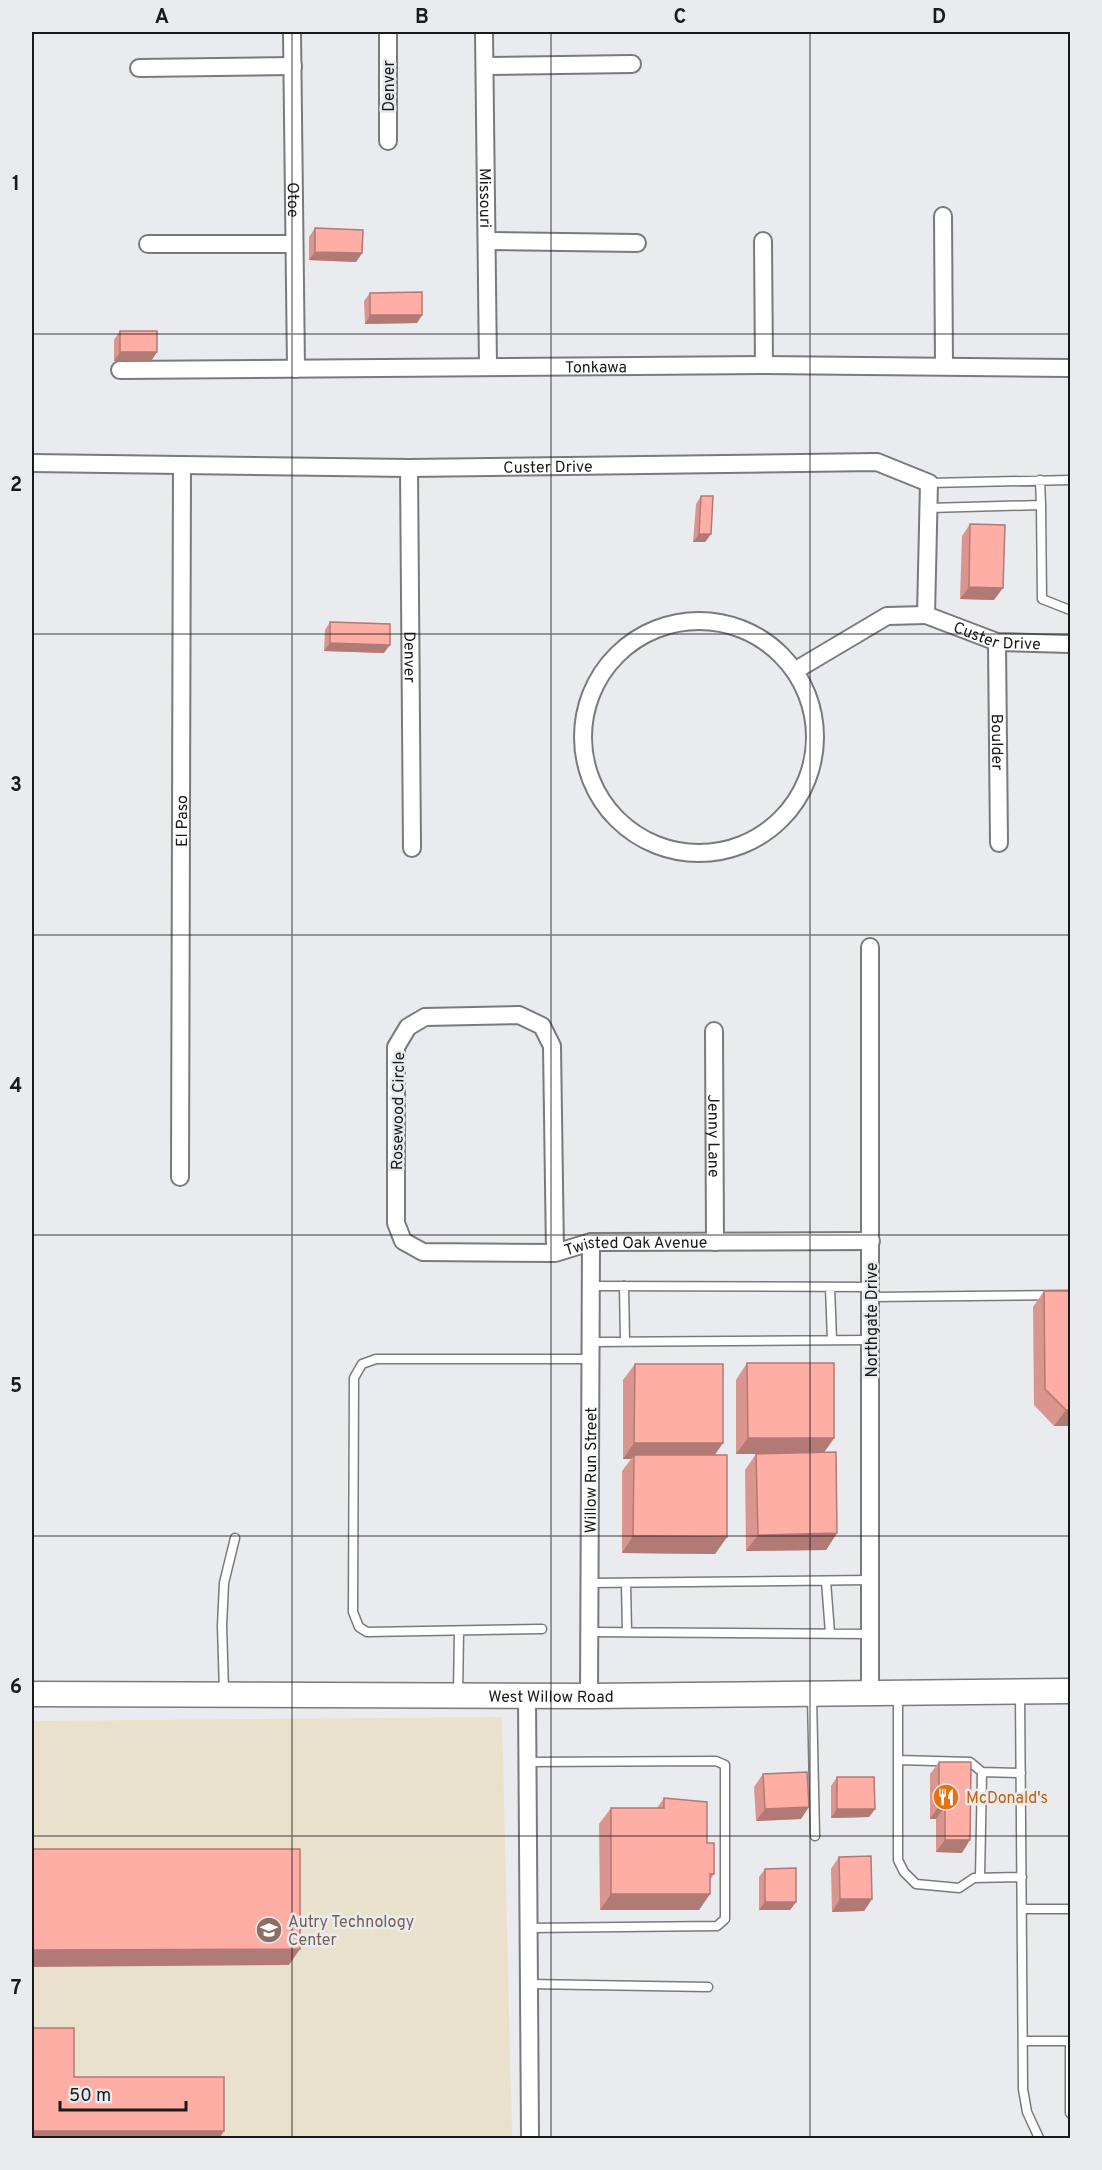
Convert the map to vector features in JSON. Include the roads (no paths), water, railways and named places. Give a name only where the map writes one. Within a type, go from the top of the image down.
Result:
[{"type":"main road","name":"West Willow Road","points":[[32,1694],[589,1696],[1071,1691]]},
{"type":"street","name":"Otoe","points":[[292,32],[296,369]]},
{"type":"street","name":"Denver","points":[[388,32],[388,141]]},
{"type":"street","name":"Missouri","points":[[484,32],[488,367]]},
{"type":"street","points":[[485,66],[632,64]]},
{"type":"street","points":[[139,68],[293,66]]},
{"type":"street","points":[[943,216],[944,366]]},
{"type":"street","points":[[488,241],[637,243]]},
{"type":"street","points":[[763,241],[764,365]]},
{"type":"street","points":[[148,244],[293,244]]},
{"type":"street","name":"Tonkawa","points":[[120,370],[764,365],[1071,368]]},
{"type":"street","name":"Custer Drive","points":[[32,463],[408,468],[877,462],[929,483]]},
{"type":"street","name":"El Paso","points":[[180,1177],[182,465]]},
{"type":"street","name":"Denver","points":[[408,468],[412,848]]},
{"type":"street","points":[[926,615],[929,483]]},
{"type":"street","name":"Custer Drive","points":[[796,670],[887,616],[926,615],[997,642],[1071,644]]},
{"type":"street","points":[[708,620],[748,630],[782,654],[796,670],[806,687],[815,719],[815,760],[800,798],[773,829],[737,849],[680,854],[642,840],[610,814],[585,768],[581,728],[592,688],[631,642],[668,624],[708,620]]},
{"type":"street","name":"Boulder","points":[[997,642],[999,843]]},
{"type":"street","name":"Northgate Drive","points":[[870,947],[870,1692]]},
{"type":"street","name":"Rosewood Circle","points":[[403,1241],[396,1223],[396,1047],[408,1027],[425,1017],[519,1015],[542,1026],[552,1046],[555,1253]]},
{"type":"street","name":"Jenny Lane","points":[[714,1030],[715,1242]]},
{"type":"street","name":"Twisted Oak Avenue","points":[[403,1241],[423,1252],[555,1253],[591,1242],[871,1241]]},
{"type":"street","name":"Willow Run Street","points":[[589,1696],[591,1242]]},
{"type":"street","points":[[527,1696],[530,2139]]},
{"type":"lane","points":[[1040,480],[1042,598],[1071,610]]},
{"type":"lane","points":[[929,483],[1071,480]]},
{"type":"lane","points":[[929,508],[1041,505]]},
{"type":"lane","points":[[591,1286],[830,1287],[871,1292],[1071,1295]]},
{"type":"lane","points":[[624,1286],[625,1341]]},
{"type":"lane","points":[[830,1287],[832,1340]]},
{"type":"lane","points":[[591,1342],[871,1340]]},
{"type":"lane","points":[[542,1629],[368,1632],[359,1628],[353,1612],[354,1378],[362,1364],[376,1359],[591,1359]]},
{"type":"lane","points":[[224,1695],[222,1626],[224,1582],[235,1538]]},
{"type":"lane","points":[[590,1583],[870,1580]]},
{"type":"lane","points":[[826,1581],[830,1633]]},
{"type":"lane","points":[[626,1583],[627,1632]]},
{"type":"lane","points":[[458,1695],[459,1632]]},
{"type":"lane","points":[[589,1632],[870,1634]]},
{"type":"lane","points":[[1020,1691],[1023,2088],[1027,2112],[1039,2139]]},
{"type":"lane","points":[[898,1692],[898,1860],[904,1872],[916,1884],[959,1888],[974,1878],[1022,1877]]},
{"type":"lane","points":[[812,1693],[815,1836]]},
{"type":"lane","points":[[898,1760],[970,1762],[982,1772],[1021,1773]]},
{"type":"lane","points":[[527,1762],[716,1761],[725,1765],[726,1800],[725,1919],[717,1926],[528,1928]]},
{"type":"lane","points":[[981,1878],[982,1772]]},
{"type":"lane","points":[[1022,1909],[1071,1909]]},
{"type":"lane","points":[[529,1984],[708,1987]]},
{"type":"lane","points":[[1023,2041],[1070,2041],[1071,2114]]},
{"type":"place","name":"McDonald's","points":[[946,1797]]},
{"type":"place","name":"Autry Technology Center","points":[[269,1930]]}]
